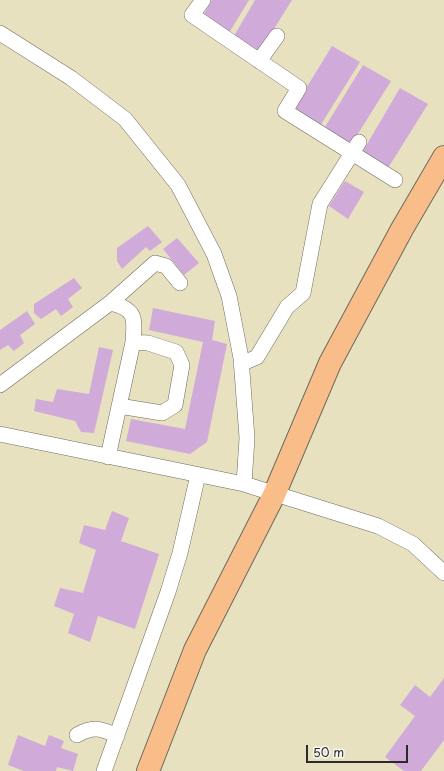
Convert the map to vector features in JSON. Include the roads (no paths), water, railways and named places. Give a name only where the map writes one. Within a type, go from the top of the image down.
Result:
[{"type":"main road","points":[[148,771],[195,650],[274,495],[330,363],[402,229],[444,157]]},
{"type":"street","points":[[203,0],[192,15],[299,88],[285,111],[355,147],[395,180]]},
{"type":"street","points":[[0,33],[71,78],[125,119],[178,185],[214,254],[230,296],[241,364],[247,438],[244,484]]},
{"type":"street","points":[[259,61],[277,36]]},
{"type":"street","points":[[241,364],[257,357],[287,307],[303,292],[320,204],[355,147]]},
{"type":"street","points":[[0,385],[110,303],[156,263],[166,266],[180,283]]},
{"type":"street","points":[[108,457],[134,342],[133,314],[125,306],[110,303]]},
{"type":"street","points":[[119,406],[162,413],[175,405],[182,365],[176,352],[148,343],[134,342]]},
{"type":"street","points":[[0,434],[244,484],[274,495],[378,526],[413,544],[444,573]]},
{"type":"street","points":[[104,771],[168,592],[180,552],[198,475]]},
{"type":"street","points":[[77,735],[86,730],[103,729],[117,736]]}]
